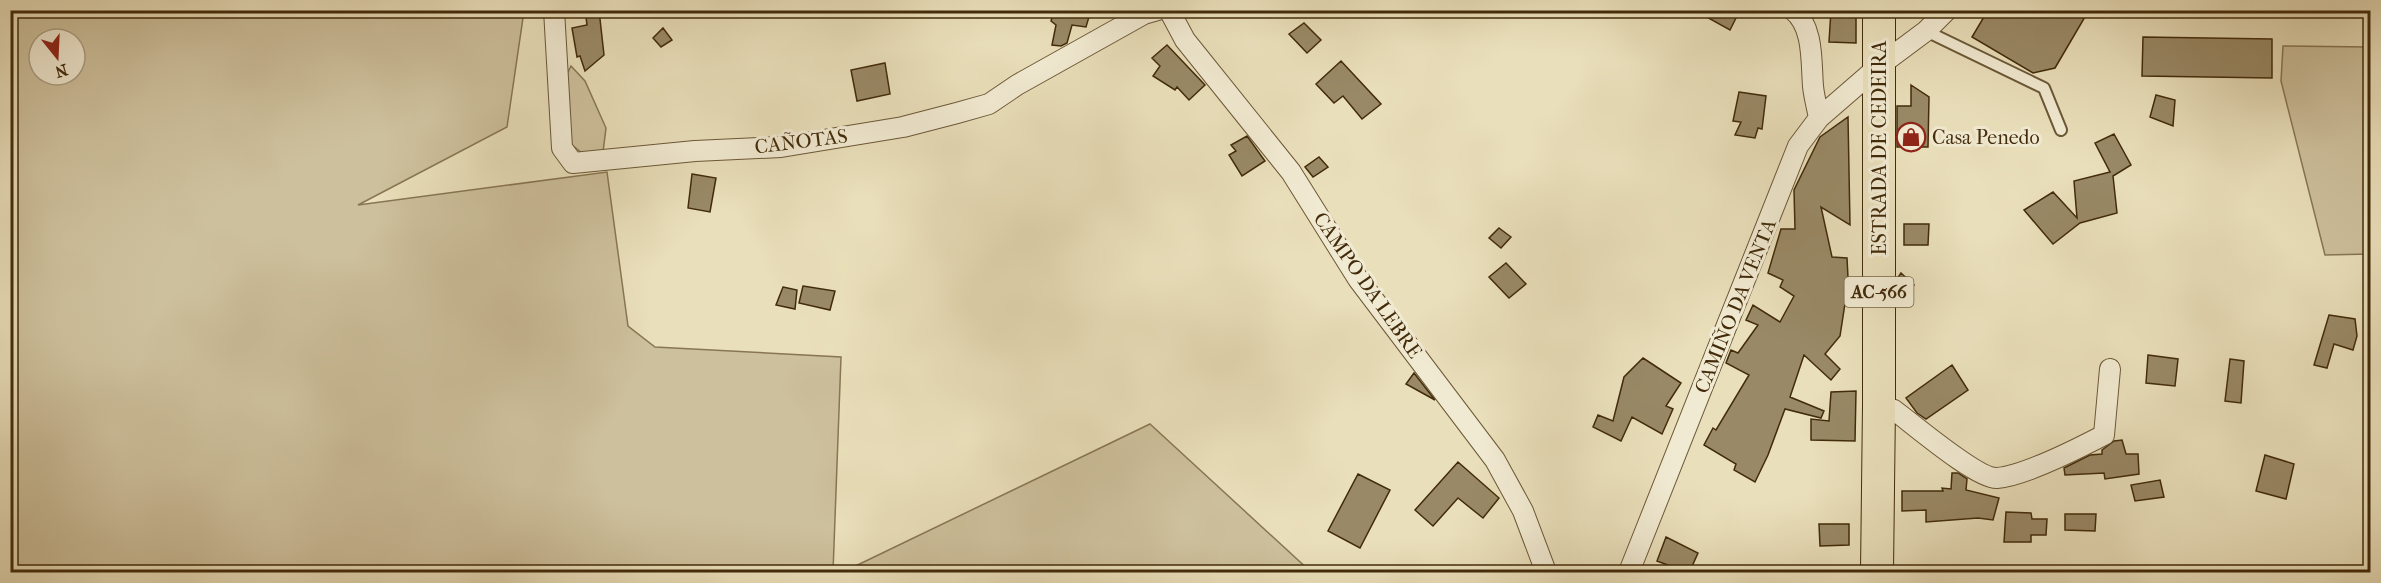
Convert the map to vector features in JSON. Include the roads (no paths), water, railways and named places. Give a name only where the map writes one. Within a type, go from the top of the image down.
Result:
[{"type":"main road","name":"ESTRADA DE CEDEIRA","points":[[1877,573],[1879,10]]},
{"type":"street","name":"CAÑOTAS","points":[[554,10],[562,148],[573,163],[695,151],[781,147],[903,127],[957,113],[989,104],[1017,85],[1144,14],[1158,10]]},
{"type":"street","name":"CAMPO DA LEBRE","points":[[1169,10],[1185,40],[1291,172],[1358,279],[1496,460],[1523,511],[1546,573]]},
{"type":"street","points":[[1793,10],[1810,39],[1813,88],[1819,118]]},
{"type":"street","name":"CAMIÑO DA VENTA","points":[[1629,573],[1798,146],[1819,118],[1879,66],[1926,31],[1947,10]]},
{"type":"street","points":[[1879,405],[1894,410],[1977,472],[1996,478],[2022,471],[2075,450],[2104,435],[2110,369]]},
{"type":"lane","points":[[1926,31],[2044,88],[2061,130]]},
{"type":"place","name":"Casa Penedo","points":[[1911,137]]}]
